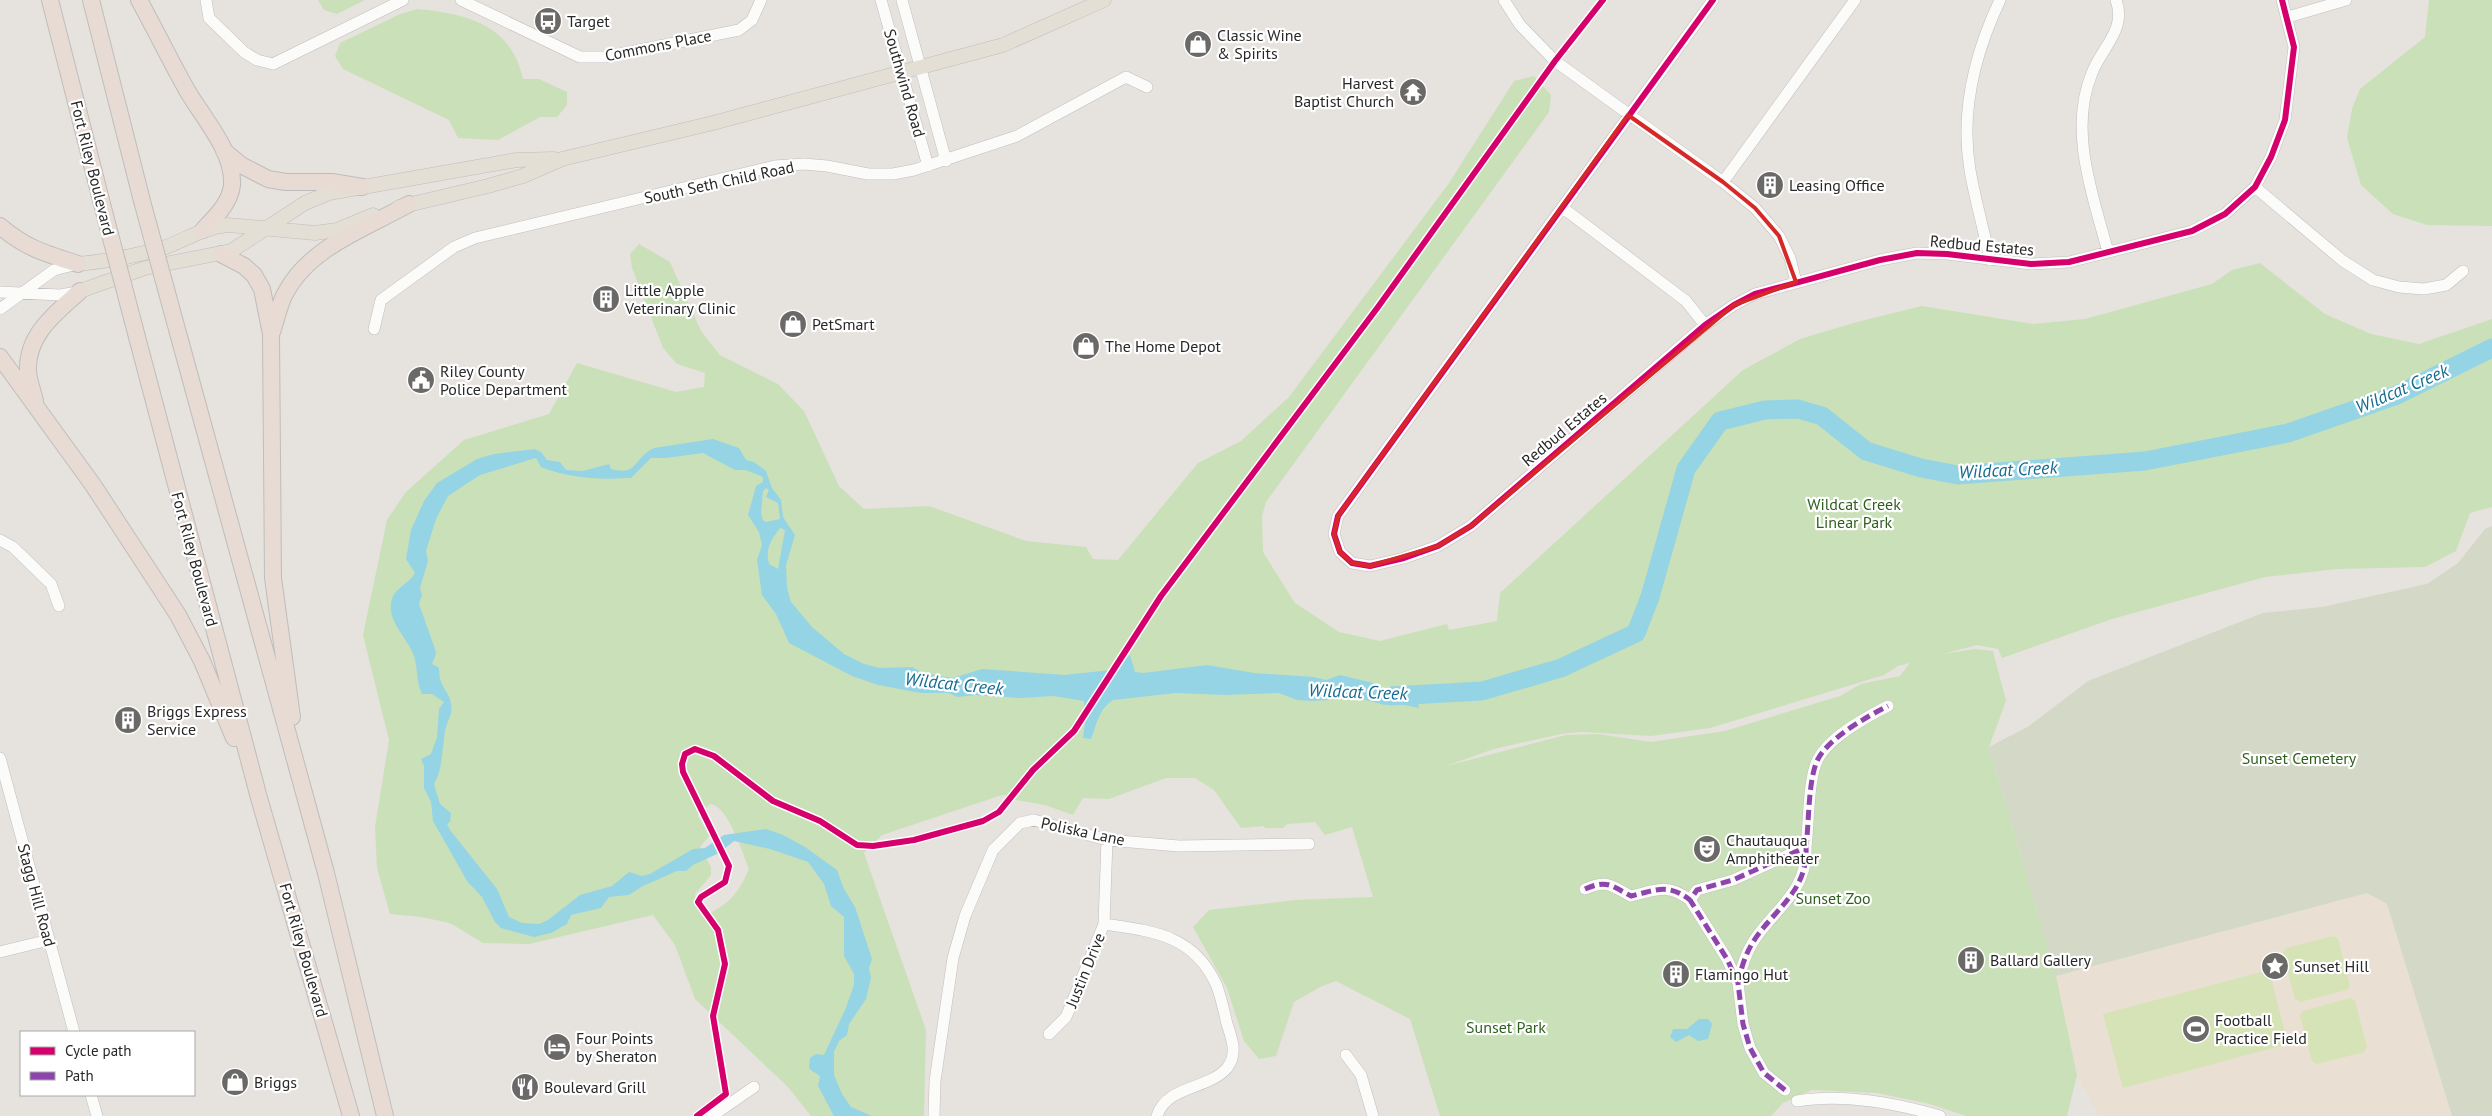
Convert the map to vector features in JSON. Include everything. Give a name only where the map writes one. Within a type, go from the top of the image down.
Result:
[{"type":"highway","name":"Fort Riley Boulevard","points":[[50,0],[259,798],[351,1116]]},
{"type":"highway","points":[[91,0],[142,201],[326,873],[385,1116]]},
{"type":"highway","points":[[139,0],[188,91],[223,150],[229,166],[232,185],[228,200],[221,211],[203,230]]},
{"type":"highway","points":[[223,150],[241,165],[268,179],[286,182],[332,182],[362,187]]},
{"type":"highway","points":[[272,334],[285,292],[293,280],[310,262],[339,241],[408,204]]},
{"type":"highway","points":[[0,226],[15,240],[43,254],[78,264]]},
{"type":"highway","points":[[222,254],[244,266],[262,289],[272,334],[273,578],[299,777]]},
{"type":"highway","points":[[37,410],[28,371],[30,352],[37,334],[44,325],[80,292]]},
{"type":"highway","points":[[0,357],[93,485],[178,615],[202,660],[259,798]]},
{"type":"main road","points":[[78,264],[127,257],[165,247],[203,230],[228,225],[299,233],[326,232],[408,204],[523,176],[562,159],[713,123],[902,74],[1003,45],[1104,0]]},
{"type":"main road","points":[[80,292],[144,268],[173,261],[222,254],[237,248],[316,198],[362,187],[517,160],[562,159]]},
{"type":"street","points":[[206,0],[210,18],[244,52],[257,60],[273,64],[403,0]]},
{"type":"street","name":"Commons Place","points":[[461,0],[580,57],[605,57],[739,30],[752,20],[761,0]]},
{"type":"street","name":"Southwind Road","points":[[882,0],[928,166]]},
{"type":"street","name":"Southwind Road","points":[[902,0],[946,161]]},
{"type":"street","points":[[1504,0],[1520,25],[1555,61],[1723,182],[1755,208],[1778,236],[1790,258],[1796,282]]},
{"type":"street","name":"Redbud Estates","points":[[1713,0],[1338,516],[1334,534],[1340,552],[1352,563],[1370,566],[1404,558],[1438,546],[1471,526],[1705,326],[1734,305],[1755,294],[1880,260],[1917,253],[1947,254],[2031,264],[2068,262],[2192,230],[2225,214],[2255,187],[2271,157],[2284,120],[2294,47],[2288,17],[2282,0]]},
{"type":"street","points":[[1723,182],[1855,0]]},
{"type":"street","name":"Redbud Estates","points":[[1990,260],[1970,170],[1969,96],[1978,54],[2000,0]]},
{"type":"street","points":[[2108,252],[2082,143],[2084,103],[2092,73],[2119,21],[2116,0]]},
{"type":"street","points":[[2288,17],[2346,0]]},
{"type":"street","name":"South Seth Child Road","points":[[374,330],[381,300],[454,247],[475,238],[775,166],[804,164],[827,166],[868,174],[884,174],[928,166],[1017,136],[1126,76],[1146,87]]},
{"type":"street","points":[[2255,187],[2343,261],[2373,280],[2400,287],[2424,288],[2446,285],[2463,271]]},
{"type":"street","points":[[1563,208],[1686,301],[1705,326]]},
{"type":"street","points":[[0,309],[54,270],[78,264]]},
{"type":"street","points":[[0,292],[60,295],[80,292]]},
{"type":"street","points":[[0,540],[13,547],[51,584],[59,606]]},
{"type":"street","points":[[1738,982],[1744,960],[1753,942],[1793,894],[1807,865],[1806,847],[1813,775],[1818,760],[1828,746],[1872,714],[1888,706]]},
{"type":"street","name":"Stagg Hill Road","points":[[0,758],[74,1031]]},
{"type":"street","name":"Poliska Lane","points":[[934,1116],[935,1081],[953,958],[965,916],[994,850],[1020,823],[1034,820],[1107,840],[1179,846],[1309,844]]},
{"type":"street","name":"Justin Drive","points":[[1049,1034],[1066,1017],[1104,924],[1107,840]]},
{"type":"street","points":[[1690,900],[1697,890],[1733,880],[1806,847]]},
{"type":"street","points":[[1585,889],[1603,883],[1611,884],[1631,896],[1669,888],[1680,892],[1690,900],[1727,959],[1738,982],[1742,1024],[1750,1048],[1764,1073],[1785,1090]]},
{"type":"street","points":[[1104,924],[1150,931],[1175,939],[1194,954],[1216,984],[1234,1047],[1228,1066],[1219,1076],[1184,1089],[1168,1100],[1156,1116]]},
{"type":"street","points":[[0,952],[50,940]]},
{"type":"street","points":[[1346,1055],[1360,1075],[1373,1116]]},
{"type":"street","points":[[712,1116],[754,1087]]},
{"type":"street","points":[[91,1096],[97,1116]]},
{"type":"street","points":[[1796,1101],[1813,1098],[1863,1101],[1889,1104],[1940,1116]]},
{"type":"highlighted area","points":[[1628,115],[1723,182],[1755,208],[1779,236],[1796,282],[1734,305],[1471,526],[1438,546],[1370,566],[1352,563],[1340,552],[1334,534],[1338,516]]},
{"type":"shaded area","points":[[2367,893],[2387,904],[2451,1116],[2099,1116],[2077,1075],[2056,976]]},
{"type":"green space","points":[[318,0],[365,0],[337,14],[324,10]]},
{"type":"green space","points":[[2429,0],[2492,0],[2492,226],[2427,225],[2393,214],[2361,185],[2347,138],[2352,109],[2360,89],[2425,37]]},
{"type":"green space","points":[[417,9],[453,14],[484,25],[497,34],[508,46],[517,60],[523,79],[539,79],[567,92],[567,105],[557,117],[540,117],[498,140],[458,138],[449,120],[343,69],[335,56],[340,43],[398,15]]},
{"type":"green space","points":[[1534,76],[1551,95],[1549,112],[1266,502],[1262,516],[1263,552],[1295,603],[1339,632],[1380,641],[1447,624],[1449,630],[1497,621],[1500,593],[1743,370],[1800,339],[1857,322],[1922,306],[2033,324],[2085,319],[2212,284],[2232,270],[2260,263],[2325,314],[2371,334],[2419,344],[2492,319],[2492,507],[2470,513],[2456,551],[2425,567],[2337,569],[2265,577],[2112,619],[2002,658],[1998,649],[1977,645],[1943,654],[1975,649],[1993,651],[2006,701],[1989,747],[2056,976],[2077,1075],[2067,1116],[1966,1116],[1930,1104],[1877,1093],[1812,1090],[1783,1103],[1771,1116],[1440,1116],[1410,1019],[1336,981],[1322,986],[1294,1002],[1276,1056],[1259,1059],[1244,1041],[1227,988],[1193,927],[1209,910],[1295,900],[1373,897],[1352,827],[1325,835],[1315,822],[1287,824],[1283,828],[1265,828],[1264,826],[1241,828],[1214,790],[1195,778],[1166,778],[1109,799],[1083,798],[1073,815],[1045,805],[1005,798],[1007,795],[1002,795],[882,835],[864,853],[926,1030],[924,1116],[811,1116],[788,1087],[695,999],[675,945],[653,915],[529,944],[483,943],[450,923],[421,917],[390,914],[377,868],[375,827],[389,740],[363,635],[387,520],[406,492],[464,440],[549,414],[577,363],[676,392],[704,387],[705,373],[677,364],[663,348],[632,268],[630,254],[639,244],[670,262],[701,331],[720,355],[778,384],[804,411],[839,486],[864,509],[929,506],[1026,541],[1086,547],[1093,559],[1118,560],[1198,463],[1241,441],[1289,397],[1449,183],[1514,81]],"holes":[[[1910,663],[1900,676],[1861,684],[1840,696],[1725,731],[1651,742],[1598,734],[1566,735],[1446,766],[1494,749],[1561,734],[1582,732],[1651,736],[1710,728],[1884,675],[1898,666]],[[710,804],[717,806],[729,821],[749,869],[741,885],[731,898],[719,908],[703,915],[697,908],[695,894],[711,875],[711,867],[700,847],[710,835],[698,816]]]},
{"type":"green space","name":"Sunset Cemetery","points":[[2492,526],[2492,1116],[2452,1116],[2387,904],[2367,893],[2056,976],[1989,747],[2029,726],[2088,681],[2263,613],[2322,607],[2427,584],[2458,563],[2485,529]]},
{"type":"green space","points":[[2334,936],[2338,939],[2350,985],[2347,990],[2300,1002],[2295,999],[2283,953],[2286,948]]},
{"type":"green space","name":"Football Practice Field","points":[[2269,970],[2288,1044],[2123,1088],[2103,1014]]},
{"type":"green space","points":[[2350,998],[2355,1001],[2367,1047],[2364,1052],[2317,1064],[2312,1061],[2300,1016],[2303,1011]]},
{"type":"water","points":[[713,439],[739,448],[746,460],[754,462],[766,471],[772,488],[781,500],[783,517],[795,535],[786,565],[787,588],[791,602],[812,627],[844,654],[864,664],[880,668],[912,667],[923,673],[953,678],[982,669],[1065,675],[1110,670],[1130,655],[1135,672],[1143,673],[1207,665],[1254,673],[1314,677],[1326,680],[1340,675],[1373,683],[1385,690],[1415,689],[1419,708],[1395,703],[1385,705],[1358,698],[1297,700],[1279,693],[1225,695],[1176,693],[1113,700],[1101,713],[1091,739],[1083,738],[1085,723],[1084,701],[1054,696],[1021,698],[975,695],[958,697],[948,693],[921,693],[878,685],[852,676],[789,643],[776,614],[762,595],[757,560],[762,545],[759,532],[748,515],[756,486],[763,482],[763,477],[746,470],[735,470],[703,453],[651,458],[631,478],[616,479],[562,474],[541,467],[536,458],[480,475],[448,496],[436,519],[426,551],[428,561],[420,588],[422,595],[419,604],[435,649],[436,654],[432,664],[439,668],[442,685],[451,704],[451,711],[445,731],[441,765],[434,784],[440,804],[451,813],[450,822],[447,824],[450,830],[497,889],[509,917],[522,923],[539,924],[548,920],[580,895],[612,886],[629,872],[642,876],[650,874],[693,849],[705,848],[724,835],[766,829],[783,835],[805,847],[837,870],[844,889],[855,907],[872,959],[869,968],[871,978],[866,999],[849,1024],[847,1035],[839,1041],[834,1052],[834,1075],[842,1094],[851,1107],[872,1116],[834,1116],[818,1086],[820,1076],[809,1068],[810,1058],[816,1054],[824,1055],[845,1010],[854,985],[854,974],[844,956],[844,917],[831,906],[824,884],[808,862],[770,849],[734,841],[719,853],[693,865],[686,871],[677,871],[643,886],[629,895],[609,897],[601,908],[571,915],[567,924],[551,933],[534,937],[501,928],[495,922],[482,897],[467,881],[433,821],[431,802],[424,788],[424,766],[421,759],[431,754],[437,737],[439,709],[444,702],[432,694],[422,694],[414,656],[394,622],[391,607],[394,595],[415,573],[406,559],[411,530],[424,501],[437,483],[477,459],[494,454],[535,449],[541,452],[547,460],[560,462],[566,470],[583,471],[609,464],[611,469],[620,471],[631,468],[647,452],[654,448]],"holes":[[[766,488],[769,490],[766,497],[778,503],[780,519],[766,522],[763,520],[761,513],[763,491]],[[780,528],[785,530],[778,569],[769,564],[768,549]]]},
{"type":"water","points":[[1699,1019],[1708,1019],[1712,1024],[1708,1039],[1698,1041],[1689,1035],[1676,1042],[1670,1037],[1673,1029],[1687,1029]]},
{"type":"waterway","name":"Wildcat Creek","points":[[1391,696],[1482,691],[1561,668],[1636,633],[1650,597],[1686,469],[1720,421],[1765,410],[1798,409],[1822,416],[1866,451],[1921,468],[1958,475],[2145,461],[2288,433],[2397,395],[2492,348]]},
{"type":"marked path","points":[[1785,1090],[1764,1073],[1750,1048],[1743,1024],[1738,983],[1727,959],[1690,900],[1697,890],[1733,880],[1806,847],[1812,778],[1818,759],[1830,743],[1839,736],[1888,706]]},
{"type":"marked path","points":[[1738,983],[1744,962],[1753,942],[1796,888],[1802,876],[1806,847]]},
{"type":"marked path","points":[[1585,889],[1604,884],[1631,896],[1662,889],[1675,891],[1690,900]]},
{"type":"cycle path","points":[[697,1116],[726,1094],[713,1016],[725,964],[718,930],[698,902],[701,897],[725,882],[729,866],[683,772],[682,764],[685,754],[695,749],[714,756],[773,801],[820,821],[857,845],[873,846],[914,840],[983,821],[999,812],[1033,770],[1074,731],[1161,596],[1378,307],[1555,61],[1603,0]]},
{"type":"cycle path","points":[[1713,0],[1338,516],[1334,534],[1340,552],[1352,563],[1370,566],[1404,558],[1438,546],[1471,526],[1705,325],[1734,305],[1755,294],[1880,260],[1917,253],[1947,254],[2031,264],[2069,262],[2192,231],[2225,214],[2255,187],[2271,157],[2285,120],[2294,47],[2282,0]]},
{"type":"place","name":"Target","points":[[548,21]]},
{"type":"place","name":"Classic Wine & Spirits","points":[[1198,44]]},
{"type":"place","name":"Harvest Baptist Church","points":[[1413,92]]},
{"type":"place","name":"Leasing Office","points":[[1770,185]]},
{"type":"place","name":"Little Apple Veterinary Clinic","points":[[606,299]]},
{"type":"place","name":"PetSmart","points":[[793,324]]},
{"type":"place","name":"The Home Depot","points":[[1086,346]]},
{"type":"place","name":"Riley County Police Department","points":[[421,380]]},
{"type":"place","name":"Briggs Express Service","points":[[128,720]]},
{"type":"place","name":"Chautauqua Amphitheater","points":[[1707,849]]},
{"type":"place","name":"Ballard Gallery","points":[[1971,960]]},
{"type":"place","name":"Sunset Hill","points":[[2275,966]]},
{"type":"place","name":"Flamingo Hut","points":[[1676,974]]},
{"type":"place","name":"Football Practice Field","points":[[2196,1029]]},
{"type":"place","name":"Four Points by Sheraton","points":[[557,1047]]},
{"type":"place","name":"Briggs","points":[[235,1082]]},
{"type":"place","name":"Boulevard Grill","points":[[525,1087]]},
{"type":"park label","name":"Wildcat Creek Linear Park","points":[[1854,513]]},
{"type":"park label","name":"Sunset Zoo","points":[[1833,898]]},
{"type":"park label","name":"Sunset Park","points":[[1506,1027]]}]
